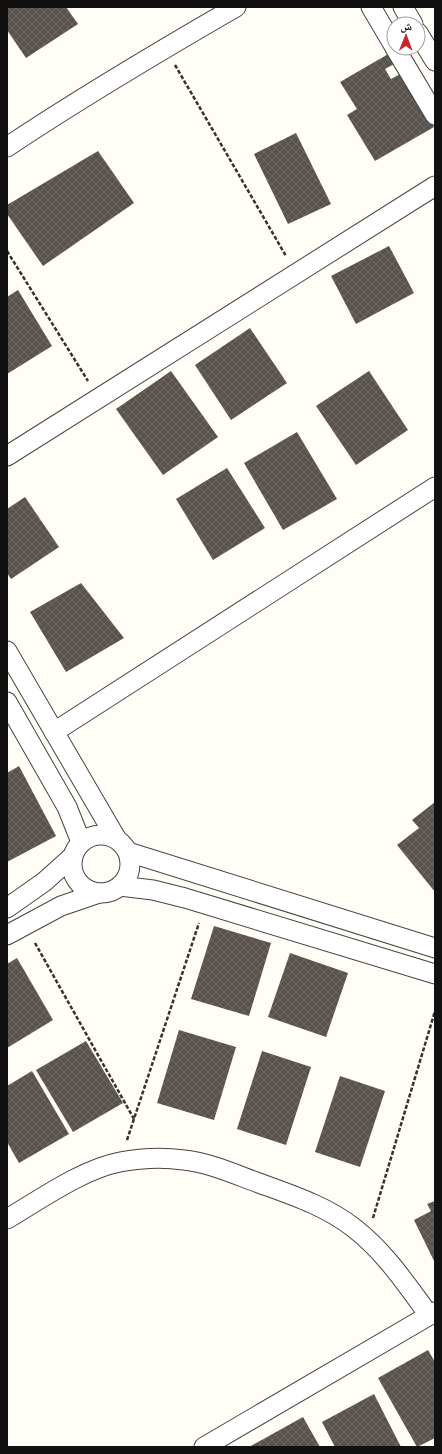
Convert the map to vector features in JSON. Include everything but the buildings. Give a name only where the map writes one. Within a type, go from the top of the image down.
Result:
[{"type":"street","points":[[7,147],[61,111],[236,7]]},
{"type":"street","points":[[371,7],[386,32]]},
{"type":"street","points":[[403,7],[408,16]]},
{"type":"street","points":[[426,46],[435,61]]},
{"type":"street","points":[[400,56],[435,115]]},
{"type":"street","points":[[7,456],[435,186]]},
{"type":"street","points":[[54,732],[435,487]]},
{"type":"street","points":[[7,651],[116,838],[123,844],[128,852],[130,862],[130,870],[126,879],[114,890],[99,893],[61,906],[7,935]]},
{"type":"street","points":[[7,702],[68,807],[77,849],[72,864],[73,873],[77,881],[86,889],[99,893]]},
{"type":"street","points":[[7,908],[44,882],[89,837],[107,835],[116,838]]},
{"type":"street","points":[[128,852],[435,948]]},
{"type":"street","points":[[120,886],[158,891],[206,904],[435,974]]},
{"type":"street","points":[[7,1219],[89,1172],[120,1162],[152,1158],[177,1160],[216,1167],[303,1199],[330,1212],[354,1228],[395,1269],[432,1314],[204,1447]]},
{"type":"path","points":[[165,48],[296,274]]},
{"type":"path","points":[[7,251],[98,398]]},
{"type":"path","points":[[120,1162],[206,904]]},
{"type":"path","points":[[25,925],[134,1119]]},
{"type":"path","points":[[366,1239],[435,1011]]}]
